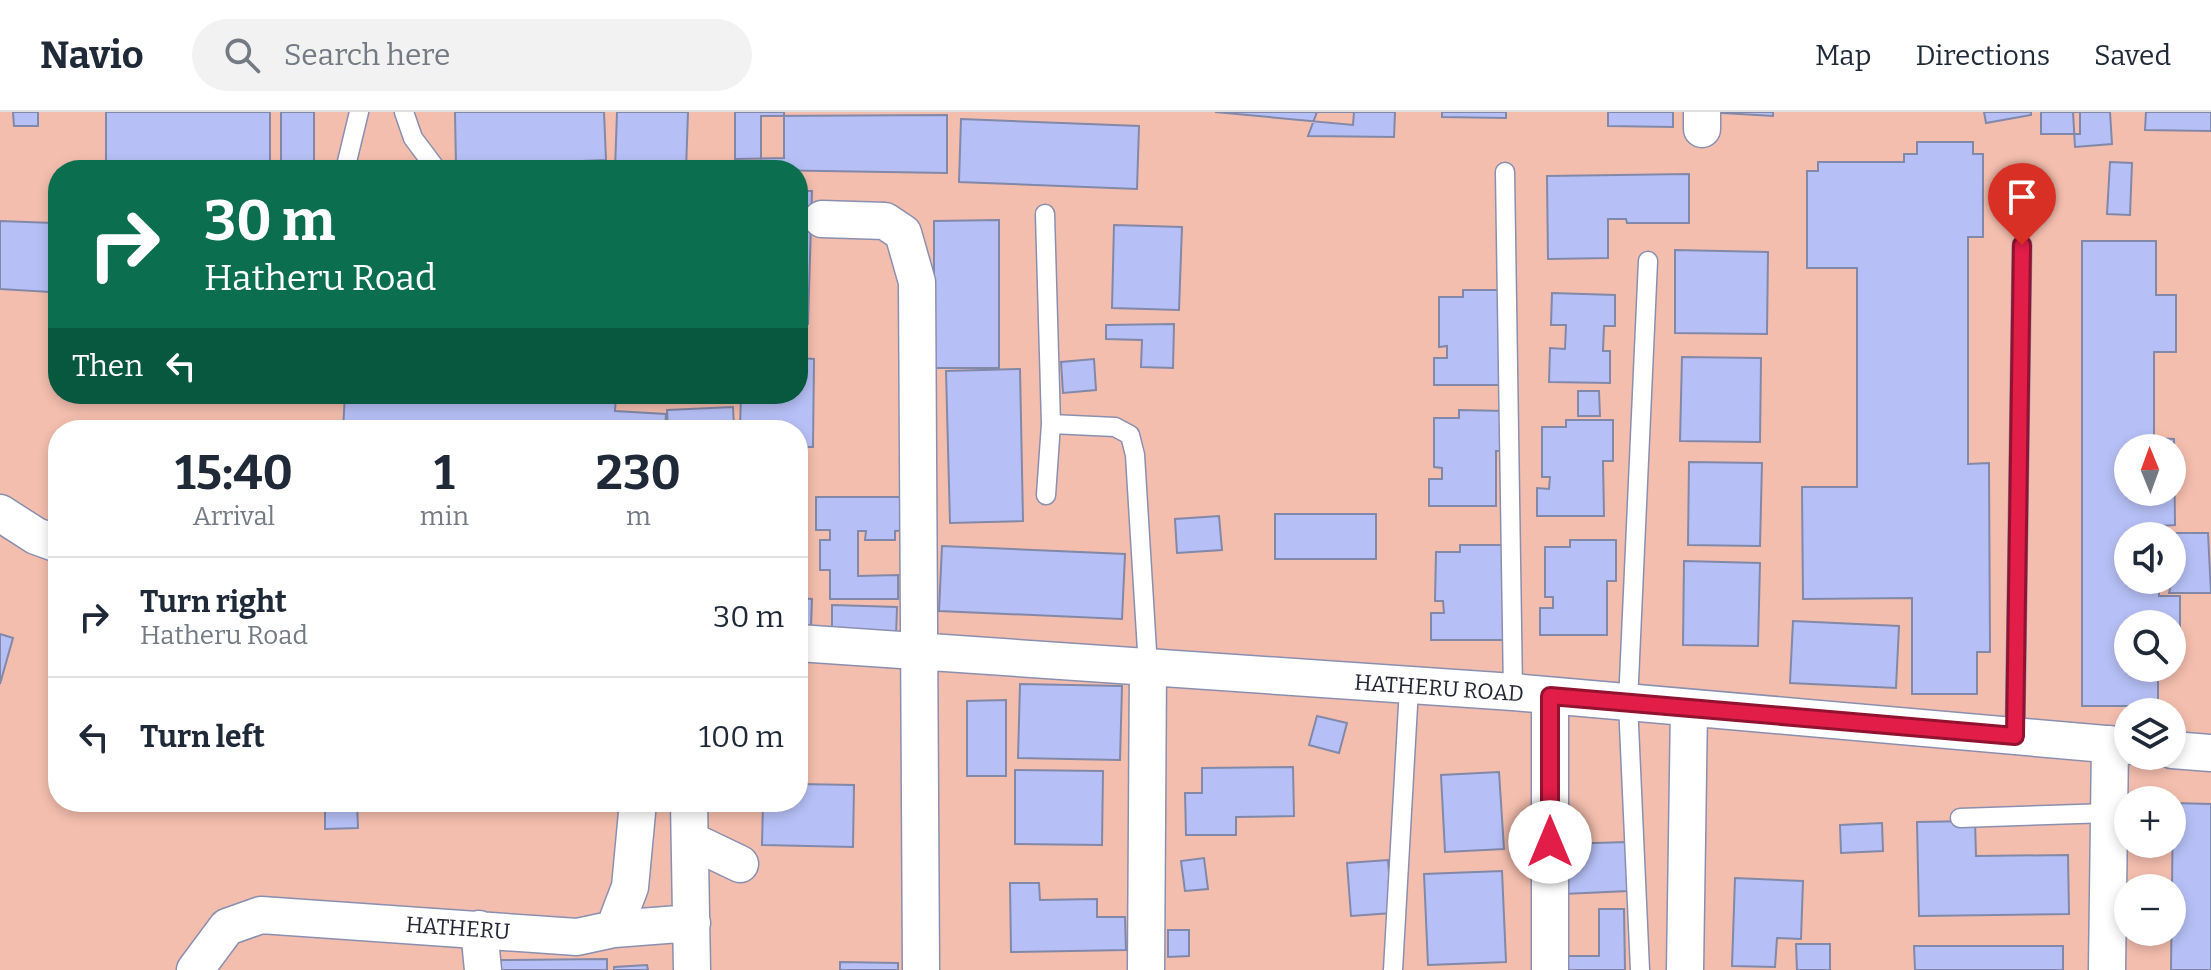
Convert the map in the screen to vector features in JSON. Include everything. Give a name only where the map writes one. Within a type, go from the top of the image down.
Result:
[{"type":"street","points":[[822,219],[885,221],[903,233],[915,272],[921,970]]},
{"type":"street","points":[[0,513],[48,540]]},
{"type":"street","name":"HATHERU ROAD","points":[[808,644],[1409,688],[1513,692],[2114,745]]},
{"type":"street","points":[[1146,970],[1148,667]]},
{"type":"street","points":[[1550,696],[1550,970]]},
{"type":"street","points":[[1685,970],[1689,708]]},
{"type":"street","points":[[2186,751],[2211,753]]},
{"type":"street","points":[[2107,970],[2109,813],[2115,770]]},
{"type":"street","points":[[614,929],[630,887],[637,812]]},
{"type":"street","points":[[689,812],[692,970]]},
{"type":"street","points":[[690,840],[740,864]]},
{"type":"street","name":"HATHERU","points":[[195,970],[227,927],[261,915],[577,937],[614,929],[692,923]]},
{"type":"street","points":[[479,929],[483,970]]},
{"type":"lane","points":[[347,160],[359,112]]},
{"type":"lane","points":[[404,112],[413,138],[430,160]]},
{"type":"lane","points":[[1505,172],[1513,692]]},
{"type":"lane","points":[[1045,214],[1051,424],[1046,495]]},
{"type":"lane","points":[[2015,736],[2022,245]]},
{"type":"lane","points":[[1640,970],[1628,703],[1648,261]]},
{"type":"lane","points":[[1051,424],[1115,427],[1130,435],[1135,455],[1148,667]]},
{"type":"lane","points":[[1393,970],[1409,688]]},
{"type":"lane","points":[[1960,818],[2109,813]]},
{"type":"shaded area","points":[[0,112],[2211,112],[2211,970],[0,970]]},
{"type":"building","points":[[13,112],[38,112],[38,126],[14,126]]},
{"type":"building","points":[[106,112],[270,112],[270,160],[106,160]]},
{"type":"building","points":[[281,112],[314,112],[314,160],[281,160]]},
{"type":"building","points":[[455,112],[604,112],[606,160],[456,160]]},
{"type":"building","points":[[617,112],[688,112],[686,160],[615,160]]},
{"type":"building","points":[[735,112],[784,112],[784,158],[735,159]]},
{"type":"building","points":[[1215,112],[1354,112],[1353,125]]},
{"type":"building","points":[[1317,112],[1395,112],[1394,137],[1308,136]]},
{"type":"building","points":[[1442,112],[1506,112],[1506,118],[1442,117]]},
{"type":"building","points":[[1608,112],[1673,112],[1673,127],[1608,126]]},
{"type":"building","points":[[1705,112],[1773,112],[1773,116]]},
{"type":"building","points":[[1984,112],[2031,112],[2031,115],[1986,123]]},
{"type":"building","points":[[2041,112],[2080,112],[2080,134],[2041,134]]},
{"type":"building","points":[[2073,112],[2110,112],[2112,144],[2075,147]]},
{"type":"building","points":[[2146,112],[2211,112],[2211,131],[2145,130]]},
{"type":"building","points":[[947,115],[947,173],[808,171],[808,160],[761,160],[761,116]]},
{"type":"building","points":[[961,119],[1139,126],[1137,189],[959,182]]},
{"type":"building","points":[[1917,142],[1973,142],[1973,154],[1983,154],[1983,237],[1968,237],[1968,464],[1989,463],[1990,652],[1977,652],[1977,694],[1912,694],[1912,598],[1803,599],[1802,487],[1857,487],[1857,268],[1807,268],[1807,171],[1818,171],[1818,162],[1904,162],[1904,154],[1917,154]]},
{"type":"building","points":[[2110,162],[2132,163],[2130,215],[2107,214]]},
{"type":"building","points":[[1689,174],[1689,223],[1627,223],[1626,219],[1608,219],[1608,258],[1548,259],[1547,176]]},
{"type":"building","points":[[808,191],[812,191],[808,324]]},
{"type":"building","points":[[999,220],[999,368],[934,368],[934,221]]},
{"type":"building","points":[[0,221],[48,223],[48,292],[0,289]]},
{"type":"building","points":[[1114,225],[1182,227],[1179,310],[1112,308]]},
{"type":"building","points":[[2082,241],[2156,241],[2156,295],[2176,295],[2176,352],[2154,352],[2154,434],[2114,434],[2114,506],[2175,506],[2175,522],[2114,522],[2114,594],[2180,596],[2180,610],[2114,610],[2114,682],[2158,682],[2158,698],[2114,698],[2114,706],[2082,706]]},
{"type":"building","points":[[1675,250],[1768,252],[1767,334],[1675,333]]},
{"type":"building","points":[[1463,290],[1505,290],[1501,385],[1434,385],[1434,358],[1447,358],[1447,346],[1439,347],[1439,297],[1463,297]]},
{"type":"building","points":[[1552,293],[1615,295],[1615,326],[1604,326],[1603,351],[1610,351],[1610,383],[1549,382],[1550,348],[1565,349],[1566,325],[1551,325]]},
{"type":"building","points":[[1174,324],[1173,368],[1141,367],[1142,340],[1106,339],[1106,325]]},
{"type":"building","points":[[1682,357],[1761,358],[1760,442],[1680,441]]},
{"type":"building","points":[[808,359],[814,359],[813,447],[808,447],[808,420],[740,420],[741,404],[808,404]]},
{"type":"building","points":[[1094,359],[1096,390],[1063,393],[1061,362]]},
{"type":"building","points":[[1020,369],[1023,521],[950,523],[946,371]]},
{"type":"building","points":[[1578,391],[1599,391],[1600,416],[1578,416]]},
{"type":"building","points":[[344,404],[615,404],[615,411],[666,414],[666,420],[344,420]]},
{"type":"building","points":[[733,407],[734,420],[668,420],[667,410]]},
{"type":"building","points":[[1459,410],[1506,411],[1505,451],[1496,451],[1496,506],[1429,506],[1429,479],[1442,479],[1442,468],[1434,467],[1434,418],[1459,418]]},
{"type":"building","points":[[1566,420],[1613,420],[1613,461],[1603,461],[1604,516],[1537,516],[1537,488],[1549,489],[1550,477],[1542,477],[1542,427],[1566,427]]},
{"type":"building","points":[[1689,462],[1762,463],[1760,546],[1688,545]]},
{"type":"building","points":[[816,497],[913,497],[913,530],[895,531],[895,540],[865,540],[866,531],[858,531],[858,576],[898,575],[898,599],[830,599],[830,570],[820,570],[820,540],[830,540],[830,530],[816,530]]},
{"type":"building","points":[[1275,514],[1376,514],[1376,559],[1275,559]]},
{"type":"building","points":[[1219,516],[1222,550],[1177,553],[1175,519]]},
{"type":"building","points":[[2186,533],[2208,533],[2211,593],[2186,593]]},
{"type":"building","points":[[1570,540],[1616,540],[1616,581],[1607,581],[1607,635],[1540,635],[1540,608],[1553,608],[1553,597],[1545,597],[1545,547],[1570,547]]},
{"type":"building","points":[[1460,545],[1506,545],[1506,640],[1431,640],[1431,613],[1444,613],[1443,601],[1435,601],[1436,552],[1460,552]]},
{"type":"building","points":[[942,546],[1125,554],[1122,619],[939,611]]},
{"type":"building","points":[[1684,561],[1760,563],[1758,646],[1683,645]]},
{"type":"building","points":[[808,599],[812,599],[811,627],[808,627]]},
{"type":"building","points":[[832,605],[897,607],[896,637],[832,635]]},
{"type":"building","points":[[1793,621],[1899,626],[1896,688],[1790,683]]},
{"type":"building","points":[[0,634],[13,638],[0,684]]},
{"type":"building","points":[[1020,684],[1122,686],[1120,760],[1018,758]]},
{"type":"building","points":[[1006,700],[1006,776],[967,776],[967,701]]},
{"type":"building","points":[[1317,716],[1347,723],[1339,753],[1309,745]]},
{"type":"building","points":[[1293,767],[1294,816],[1236,817],[1236,835],[1186,835],[1185,793],[1202,793],[1202,768]]},
{"type":"building","points":[[1015,770],[1103,771],[1102,845],[1015,844]]},
{"type":"building","points":[[1499,772],[1504,849],[1445,852],[1441,775]]},
{"type":"building","points":[[808,784],[854,785],[853,847],[762,845],[763,812],[808,812]]},
{"type":"building","points":[[2186,803],[2211,804],[2211,970],[2171,970],[2171,946],[2186,946],[2186,874],[2172,874],[2172,858],[2186,858]]},
{"type":"building","points":[[325,812],[357,812],[358,828],[325,829]]},
{"type":"building","points":[[1975,821],[1976,856],[2068,855],[2069,914],[1919,916],[1917,822]]},
{"type":"building","points":[[1882,823],[1883,851],[1841,853],[1840,825]]},
{"type":"building","points":[[1627,842],[1628,891],[1564,894],[1562,844]]},
{"type":"building","points":[[1204,858],[1208,889],[1185,891],[1181,861]]},
{"type":"building","points":[[1388,860],[1392,913],[1351,916],[1347,863]]},
{"type":"building","points":[[1502,871],[1506,962],[1428,965],[1424,874]]},
{"type":"building","points":[[1735,878],[1803,881],[1801,939],[1777,938],[1775,967],[1732,966]]},
{"type":"building","points":[[1010,883],[1039,883],[1040,900],[1097,899],[1097,917],[1125,917],[1126,950],[1011,952]]},
{"type":"building","points":[[1599,909],[1624,909],[1625,970],[1563,970],[1563,956],[1599,956]]},
{"type":"building","points":[[1168,930],[1189,930],[1189,956],[1168,957]]},
{"type":"building","points":[[1796,944],[1830,944],[1830,970],[1797,970]]},
{"type":"building","points":[[1914,946],[2063,946],[2063,970],[1915,970]]},
{"type":"building","points":[[607,959],[607,970],[501,970],[501,960]]},
{"type":"building","points":[[840,962],[898,963],[898,970],[840,970]]},
{"type":"building","points":[[647,965],[648,970],[614,970],[614,967]]},
{"type":"route","points":[[1550,842],[1550,696],[2015,736],[2022,245]]}]
